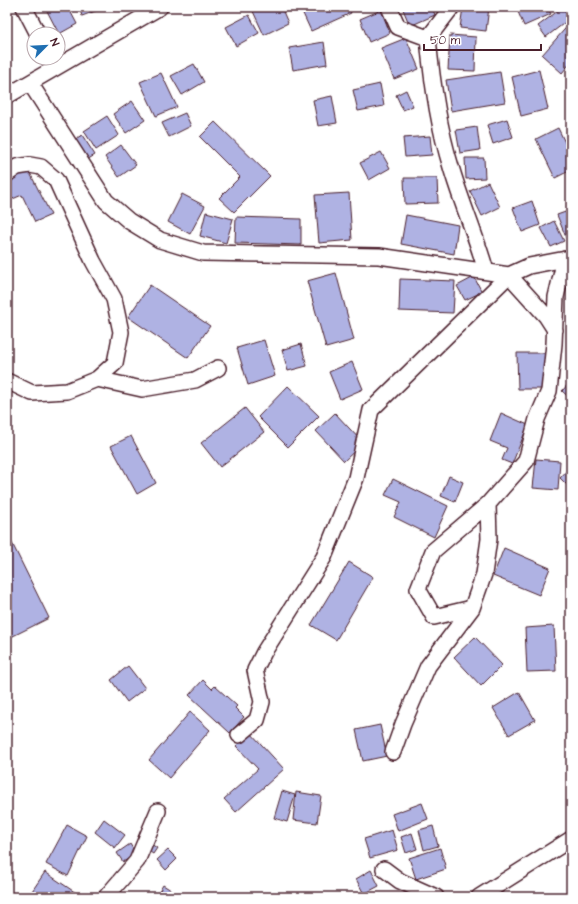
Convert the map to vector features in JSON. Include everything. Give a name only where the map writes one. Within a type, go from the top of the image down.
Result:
[{"type":"street","points":[[24,7],[34,26]]},
{"type":"street","points":[[66,56],[136,14],[160,7]]},
{"type":"street","points":[[389,7],[398,27],[428,38]]},
{"type":"street","points":[[452,7],[428,38],[431,74],[440,126],[451,168],[486,270]]},
{"type":"street","points":[[7,96],[30,83],[50,66]]},
{"type":"street","points":[[30,83],[106,201],[129,221],[160,240],[203,253],[379,256],[486,270],[509,275],[546,316],[554,330]]},
{"type":"street","points":[[7,174],[17,167],[30,165],[41,167],[56,180],[93,261],[114,299],[121,332],[114,363],[97,380],[67,391],[32,393],[7,381]]},
{"type":"street","points":[[239,735],[256,720],[262,702],[255,670],[264,652],[324,557],[353,485],[371,410],[509,275],[529,266],[568,258],[556,297],[549,391],[537,419],[526,461],[488,504],[433,550],[418,589],[434,617],[472,608]]},
{"type":"street","points":[[97,380],[142,389],[195,380],[218,368]]},
{"type":"street","points":[[393,752],[403,724],[428,666],[472,608],[484,574],[489,540],[488,504]]},
{"type":"street","points":[[106,897],[137,861],[158,811]]},
{"type":"street","points":[[479,897],[571,839]]},
{"type":"street","points":[[384,868],[400,881],[436,897]]},
{"type":"building","points":[[45,7],[68,7],[77,24],[66,30],[66,26],[55,26]]},
{"type":"building","points":[[79,7],[106,7],[82,16]]},
{"type":"building","points":[[251,7],[281,7],[288,23],[264,35]]},
{"type":"building","points":[[300,7],[349,7],[351,13],[311,31]]},
{"type":"building","points":[[402,7],[432,7],[435,15],[410,26]]},
{"type":"building","points":[[463,7],[489,7],[486,31],[460,28]]},
{"type":"building","points":[[516,7],[547,7],[551,14],[524,26]]},
{"type":"building","points":[[563,7],[571,8],[571,18],[546,37],[538,26]]},
{"type":"building","points":[[381,10],[390,33],[369,42],[360,19]]},
{"type":"building","points":[[249,15],[259,33],[236,46],[226,27]]},
{"type":"building","points":[[571,22],[571,62],[562,73],[542,55]]},
{"type":"building","points":[[450,35],[476,37],[475,71],[448,70]]},
{"type":"building","points":[[406,38],[419,69],[394,79],[381,48]]},
{"type":"building","points":[[324,42],[327,64],[293,70],[289,48]]},
{"type":"building","points":[[194,64],[204,82],[182,95],[171,76]]},
{"type":"building","points":[[539,70],[548,109],[521,116],[512,77]]},
{"type":"building","points":[[500,72],[505,102],[451,111],[446,80]]},
{"type":"building","points":[[161,73],[177,107],[156,116],[140,82]]},
{"type":"building","points":[[380,84],[384,106],[358,111],[353,90]]},
{"type":"building","points":[[406,90],[413,106],[403,110],[396,95]]},
{"type":"building","points":[[332,96],[337,123],[318,126],[313,100]]},
{"type":"building","points":[[132,101],[145,120],[126,133],[113,114]]},
{"type":"building","points":[[185,113],[191,126],[169,137],[162,123]]},
{"type":"building","points":[[107,116],[119,135],[96,150],[84,131]]},
{"type":"building","points":[[507,119],[513,137],[493,144],[487,125]]},
{"type":"building","points":[[215,122],[270,176],[234,212],[219,198],[240,177],[200,137]]},
{"type":"building","points":[[477,127],[480,150],[460,153],[456,130]]},
{"type":"building","points":[[558,128],[571,155],[571,170],[555,178],[536,139]]},
{"type":"building","points":[[82,135],[95,155],[85,161],[72,141]]},
{"type":"building","points":[[430,136],[432,155],[405,157],[403,138]]},
{"type":"building","points":[[121,145],[136,165],[119,177],[105,157]]},
{"type":"building","points":[[381,152],[390,168],[369,180],[360,163]]},
{"type":"building","points":[[465,158],[484,158],[485,178],[466,179]]},
{"type":"building","points":[[28,169],[51,215],[35,222],[22,195],[8,201],[7,199],[7,179]]},
{"type":"building","points":[[404,178],[437,178],[438,203],[405,204]]},
{"type":"building","points":[[488,182],[500,207],[482,216],[470,191]]},
{"type":"building","points":[[349,193],[352,240],[319,243],[315,195]]},
{"type":"building","points":[[182,194],[205,206],[190,234],[168,222]]},
{"type":"building","points":[[532,201],[540,225],[522,232],[513,208]]},
{"type":"building","points":[[571,210],[571,238],[567,240],[557,215]]},
{"type":"building","points":[[206,212],[233,219],[226,243],[200,236]]},
{"type":"building","points":[[406,215],[458,225],[454,254],[401,244]]},
{"type":"building","points":[[236,217],[301,219],[301,245],[235,243]]},
{"type":"building","points":[[554,221],[564,241],[551,247],[541,228]]},
{"type":"building","points":[[336,273],[354,340],[326,348],[307,281]]},
{"type":"building","points":[[474,277],[482,292],[465,300],[457,286]]},
{"type":"building","points":[[400,279],[455,281],[453,313],[399,311]]},
{"type":"building","points":[[150,285],[210,326],[188,358],[128,317]]},
{"type":"building","points":[[264,340],[275,376],[248,385],[237,348]]},
{"type":"building","points":[[301,344],[307,366],[288,371],[282,350]]},
{"type":"building","points":[[517,353],[545,353],[545,389],[518,389]]},
{"type":"building","points":[[352,362],[363,389],[340,399],[329,372]]},
{"type":"building","points":[[571,381],[571,399],[562,391]]},
{"type":"building","points":[[288,386],[319,416],[288,447],[258,417]]},
{"type":"building","points":[[245,408],[264,432],[220,467],[201,443]]},
{"type":"building","points":[[335,413],[363,443],[344,461],[316,431]]},
{"type":"building","points":[[501,413],[528,425],[512,464],[502,460],[507,448],[490,441]]},
{"type":"building","points":[[131,436],[156,483],[137,494],[111,446]]},
{"type":"building","points":[[536,459],[560,461],[558,490],[533,488]]},
{"type":"building","points":[[571,466],[571,489],[560,478]]},
{"type":"building","points":[[449,476],[463,482],[455,502],[441,496]]},
{"type":"building","points":[[393,479],[448,506],[434,537],[394,517],[401,502],[385,495]]},
{"type":"building","points":[[11,541],[49,618],[11,637],[7,628],[7,543]]},
{"type":"building","points":[[504,548],[550,568],[539,595],[493,576]]},
{"type":"building","points":[[349,562],[373,577],[336,640],[311,625]]},
{"type":"building","points":[[567,577],[571,577],[571,612],[570,612]]},
{"type":"building","points":[[554,626],[556,671],[527,672],[525,628]]},
{"type":"building","points":[[475,637],[502,665],[481,686],[454,657]]},
{"type":"building","points":[[128,666],[145,688],[127,702],[111,680]]},
{"type":"building","points":[[203,680],[212,689],[215,686],[237,706],[235,708],[244,717],[230,733],[189,695]]},
{"type":"building","points":[[519,692],[535,720],[509,735],[493,708]]},
{"type":"building","points":[[190,712],[210,730],[169,778],[149,760]]},
{"type":"building","points":[[380,725],[387,756],[363,761],[356,730]]},
{"type":"building","points":[[250,732],[284,769],[236,812],[224,799],[258,769],[236,746]]},
{"type":"building","points":[[282,791],[295,795],[287,822],[274,818]]},
{"type":"building","points":[[296,792],[321,796],[317,823],[293,820]]},
{"type":"building","points":[[422,803],[428,819],[398,831],[392,814]]},
{"type":"building","points":[[104,819],[125,835],[115,848],[95,832]]},
{"type":"building","points":[[67,825],[87,836],[68,876],[46,864]]},
{"type":"building","points":[[433,826],[438,846],[424,850],[419,830]]},
{"type":"building","points":[[392,830],[398,850],[370,858],[364,839]]},
{"type":"building","points":[[412,833],[417,849],[406,853],[401,837]]},
{"type":"building","points":[[148,842],[157,848],[153,854],[144,848]]},
{"type":"building","points":[[130,844],[136,854],[123,862],[117,853]]},
{"type":"building","points":[[440,848],[446,869],[416,879],[409,858]]},
{"type":"building","points":[[168,850],[177,859],[166,870],[157,860]]},
{"type":"building","points":[[371,870],[379,886],[364,894],[356,879]]},
{"type":"building","points":[[45,872],[82,897],[28,897]]},
{"type":"building","points":[[163,885],[171,890],[167,897],[156,897]]}]
